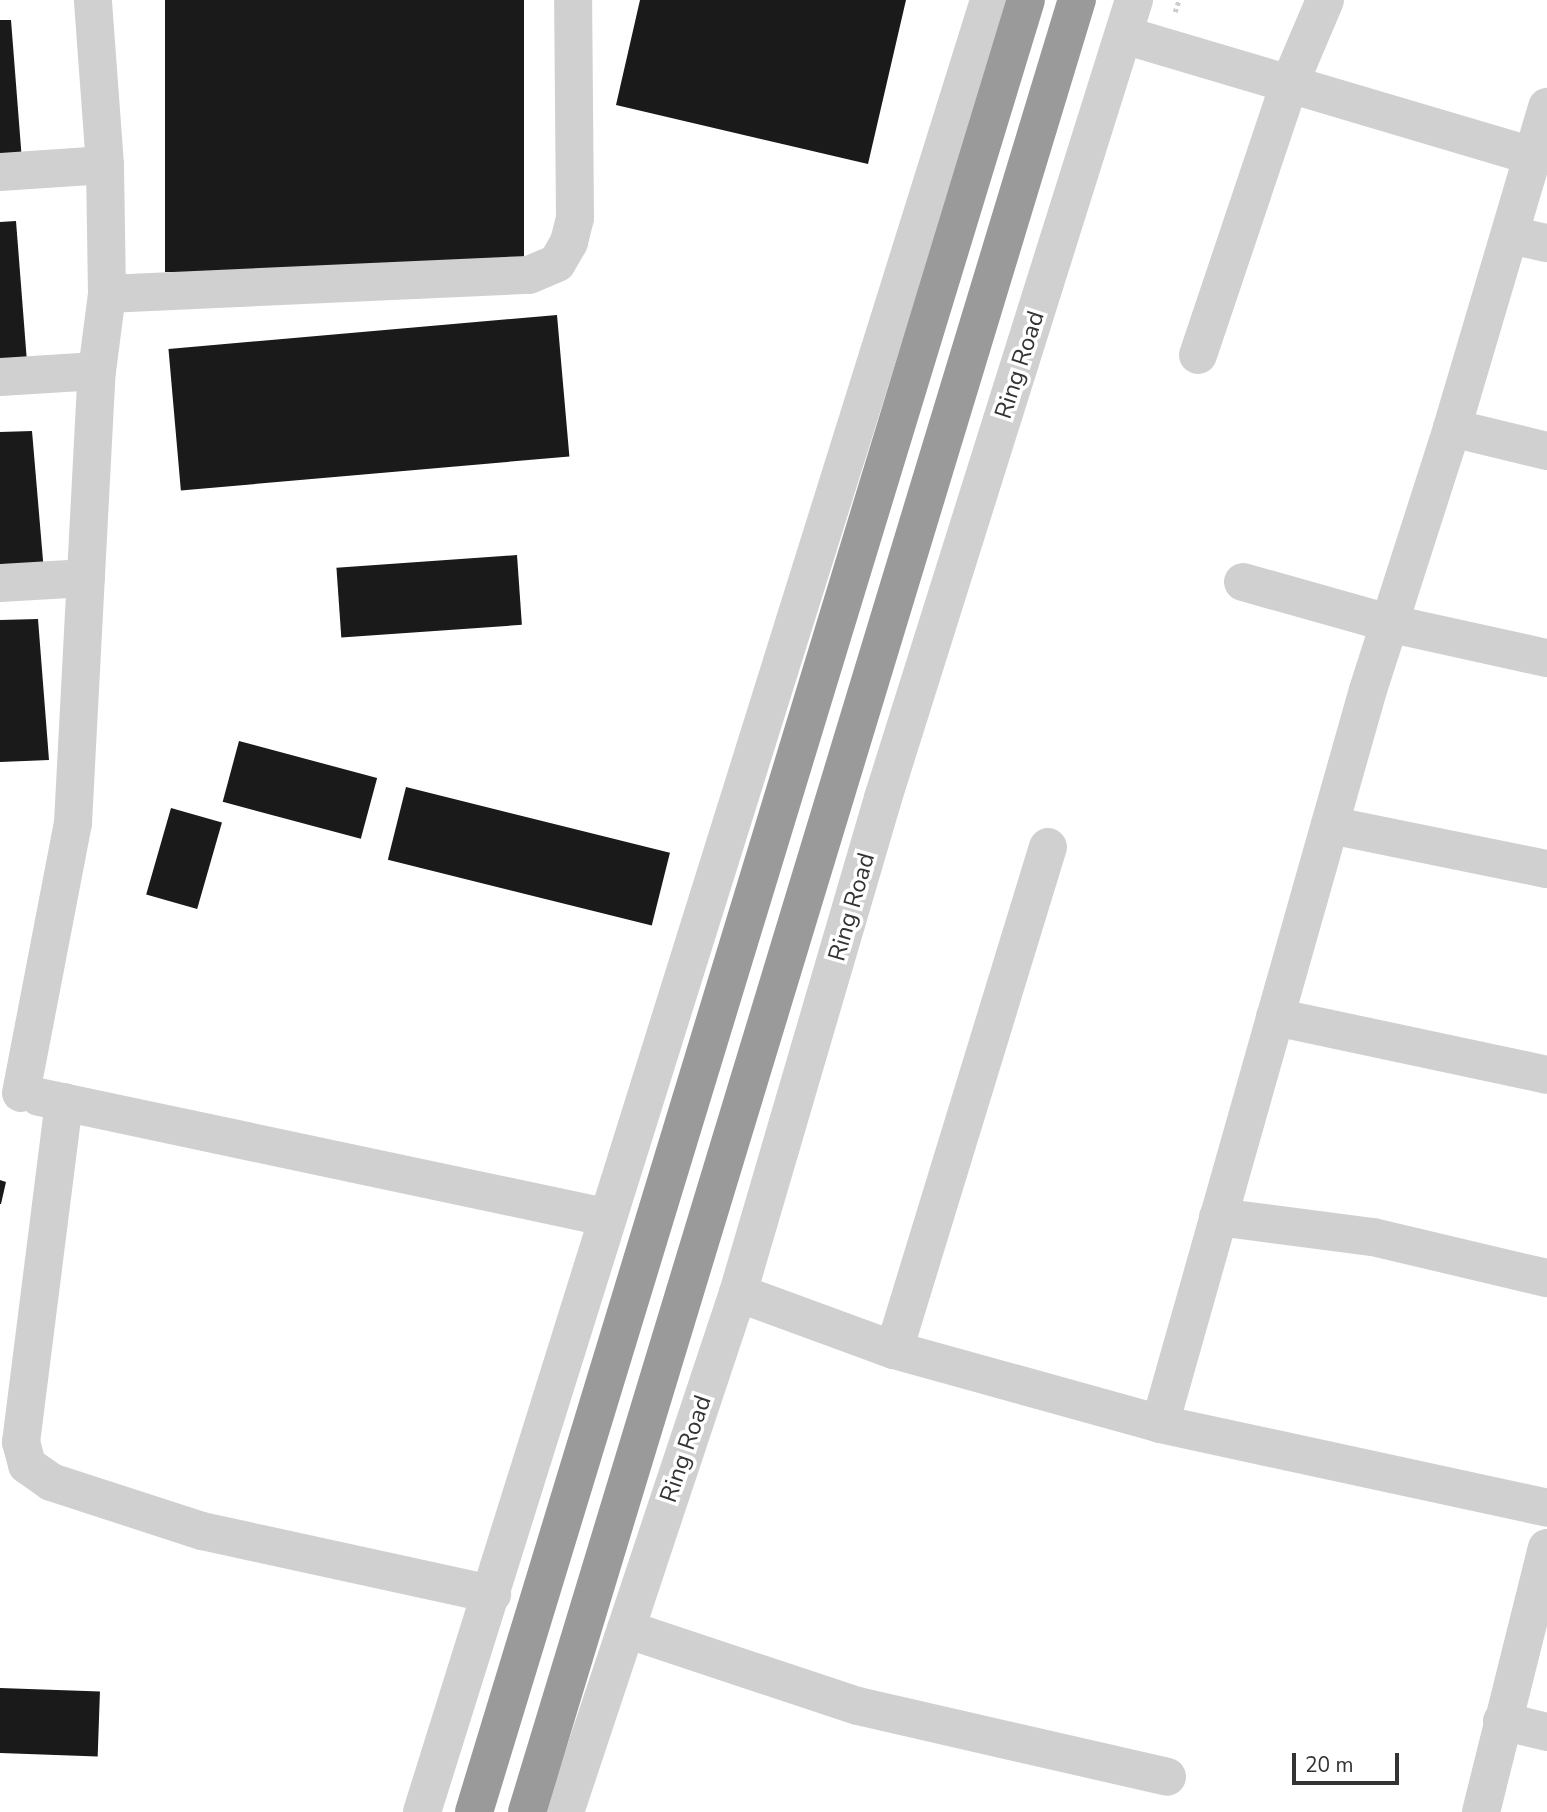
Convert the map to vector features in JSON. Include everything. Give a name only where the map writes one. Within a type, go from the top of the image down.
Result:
[{"type":"highway","points":[[474,1812],[1026,0]]},
{"type":"highway","name":"Ring Road","points":[[527,1812],[1077,0]]},
{"type":"street","points":[[93,0],[105,165],[107,293],[97,371],[73,823],[10,1091],[605,1217]]},
{"type":"street","points":[[107,293],[528,275],[557,264],[575,218],[573,0]]},
{"type":"street","points":[[422,1812],[492,1594],[605,1217],[989,0]]},
{"type":"street","points":[[1198,355],[1289,85],[1325,0]]},
{"type":"street","points":[[1129,18],[1289,85],[1532,156]]},
{"type":"street","name":"Ring Road","points":[[565,1812],[738,1293],[883,799],[1129,18]]},
{"type":"street","points":[[1160,1424],[1330,825],[1452,428],[1529,239],[1532,156],[1547,107]]},
{"type":"street","points":[[0,172],[105,165]]},
{"type":"street","points":[[0,377],[97,371]]},
{"type":"street","points":[[1452,428],[1547,451]]},
{"type":"street","points":[[0,583],[86,578]]},
{"type":"street","points":[[1243,582],[1392,624],[1547,658]]},
{"type":"street","points":[[1330,825],[1547,869]]},
{"type":"street","points":[[894,1350],[1048,847]]},
{"type":"street","points":[[1275,1017],[1547,1075]]},
{"type":"street","points":[[64,1102],[21,1442],[27,1465],[51,1482],[202,1531],[492,1594]]},
{"type":"street","points":[[1218,1217],[1373,1237],[1547,1278]]},
{"type":"street","points":[[738,1293],[894,1350],[1160,1424],[1547,1508]]},
{"type":"street","points":[[1481,1812],[1547,1548]]},
{"type":"street","points":[[626,1629],[858,1706],[1167,1777]]},
{"type":"street","points":[[1502,1721],[1547,1732]]},
{"type":"path","points":[[1174,14],[1179,0]]},
{"type":"building","points":[[165,0],[524,0],[524,272],[165,272]]},
{"type":"building","points":[[640,0],[906,0],[868,164],[616,105]]},
{"type":"building","points":[[0,20],[11,20],[22,161],[0,162]]},
{"type":"building","points":[[16,221],[27,362],[0,364],[0,222]]},
{"type":"building","points":[[557,315],[569,456],[181,490],[168,349]]},
{"type":"building","points":[[32,431],[44,572],[0,574],[0,432]]},
{"type":"building","points":[[517,555],[522,625],[341,637],[336,568]]},
{"type":"building","points":[[38,619],[49,760],[0,762],[0,620]]},
{"type":"building","points":[[239,741],[377,778],[361,839],[223,802]]},
{"type":"building","points":[[406,787],[670,853],[652,926],[388,860]]},
{"type":"building","points":[[171,808],[222,823],[197,909],[146,895]]},
{"type":"building","points":[[0,1180],[6,1182],[1,1204],[0,1204]]},
{"type":"building","points":[[0,1688],[100,1691],[98,1756],[0,1753]]}]
